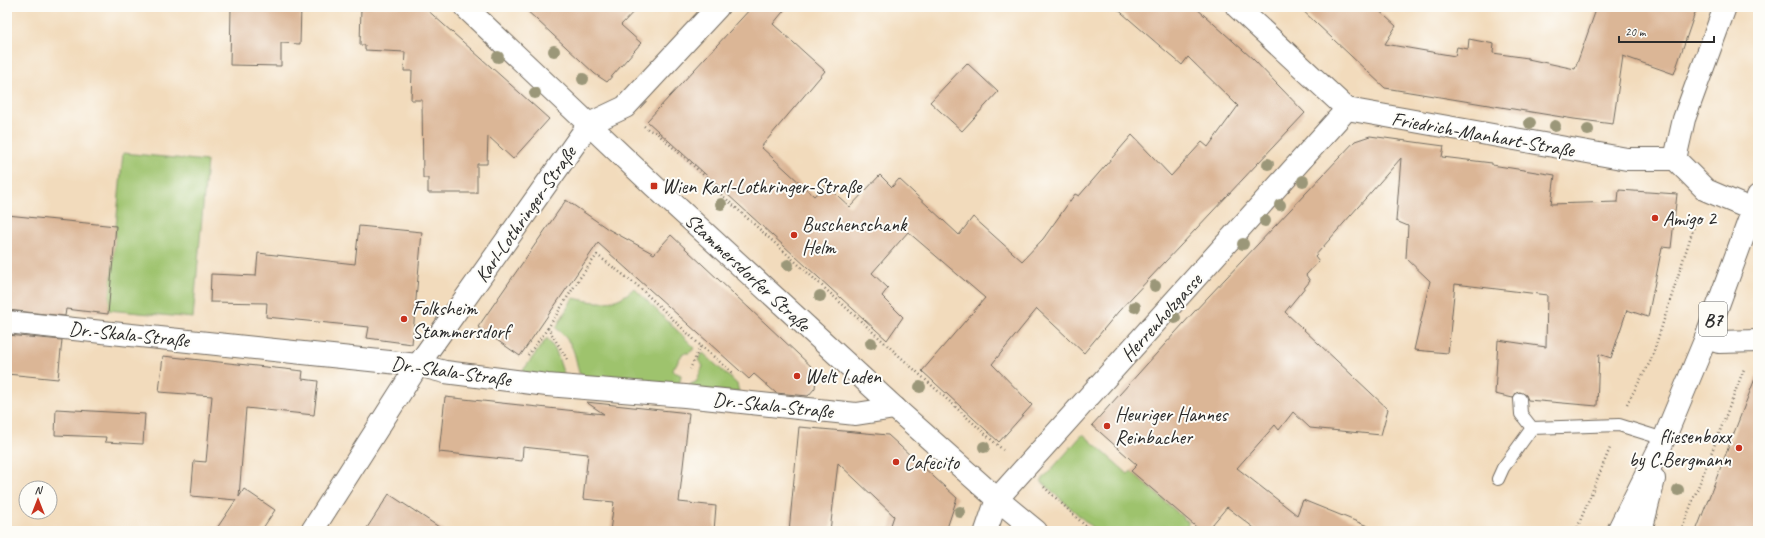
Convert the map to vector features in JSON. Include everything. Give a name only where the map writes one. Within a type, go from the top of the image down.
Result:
[{"type":"street","name":"Stammersdorfer Straße","points":[[465,7],[895,408],[997,499],[1036,531]]},
{"type":"street","name":"Karl-Lothringer-Straße","points":[[312,531],[418,365],[589,124],[625,107],[718,7]]},
{"type":"street","points":[[1237,7],[1347,109]]},
{"type":"street","points":[[1724,7],[1684,119],[1675,159],[1706,190],[1756,203]]},
{"type":"street","name":"Friedrich-Manhart-Straße","points":[[1347,109],[1627,159],[1675,159]]},
{"type":"street","name":"Herrenholzgasse","points":[[986,531],[997,499],[1347,109]]},
{"type":"street","name":"B7","points":[[1618,531],[1664,439],[1706,338],[1756,203]]},
{"type":"street","name":"Dr.-Skala-Straße","points":[[7,322],[418,365],[445,372],[547,385],[685,396],[856,414],[895,408]]},
{"type":"street","points":[[1706,338],[1719,342],[1756,341]]},
{"type":"street","name":"B7","points":[[1641,531],[1664,439]]},
{"type":"lane","points":[[1520,399],[1521,414],[1532,428]]},
{"type":"lane","points":[[1532,428],[1619,425],[1664,439]]},
{"type":"lane","points":[[1498,479],[1503,468],[1532,428]]},
{"type":"path","points":[[625,107],[649,130],[657,133],[674,148],[708,179],[713,187],[1091,531]]},
{"type":"path","points":[[1576,531],[1629,398],[1651,360],[1706,190]]},
{"type":"path","points":[[574,386],[568,362],[548,328],[579,279],[597,256],[638,286],[701,346],[692,362],[685,396]]},
{"type":"path","points":[[1681,531],[1756,341]]},
{"type":"green space","points":[[123,153],[207,161],[193,318],[108,310]]},
{"type":"green space","points":[[634,288],[695,348],[689,353],[683,353],[672,371],[681,375],[679,386],[585,377],[579,373],[570,343],[556,328],[573,298],[598,302],[613,301],[627,294]]},
{"type":"green space","points":[[547,338],[556,351],[565,378],[521,373]]},
{"type":"green space","points":[[703,353],[737,384],[739,392],[689,389],[691,384],[696,382],[703,366],[698,360]]},
{"type":"green space","points":[[1083,434],[1128,474],[1131,471],[1189,523],[1182,531],[1096,531],[1041,481]]},
{"type":"building","points":[[231,7],[301,7],[300,44],[281,43],[281,66],[230,65]]},
{"type":"building","points":[[361,7],[424,7],[549,119],[513,159],[488,136],[487,164],[477,164],[477,193],[428,193],[428,178],[423,178],[422,100],[411,100],[412,71],[404,71],[405,52],[365,50],[365,45],[360,45]]},
{"type":"building","points":[[523,7],[638,7],[621,25],[641,43],[607,82],[595,74]]},
{"type":"building","points":[[752,7],[787,7],[773,24],[825,71],[761,147],[814,196],[826,185],[850,207],[880,175],[892,187],[899,179],[959,235],[973,217],[1022,261],[1043,239],[1075,194],[1079,196],[1132,135],[1171,176],[1202,142],[1208,147],[1238,106],[1188,57],[1182,65],[1115,7],[1195,7],[1253,59],[1305,113],[1118,312],[1084,353],[1037,309],[992,364],[1032,405],[999,442],[922,371],[985,298],[908,232],[872,273],[888,288],[882,296],[903,317],[887,340],[647,121]]},
{"type":"building","points":[[1299,7],[1375,7],[1396,26],[1385,44],[1455,56],[1457,47],[1468,49],[1469,39],[1494,44],[1493,53],[1528,58],[1575,69],[1597,7],[1697,7],[1674,74],[1623,56],[1613,124],[1385,88]]},
{"type":"building","points":[[967,63],[998,92],[962,131],[930,102]]},
{"type":"building","points":[[1370,136],[1444,146],[1442,157],[1492,163],[1492,165],[1555,175],[1551,204],[1618,202],[1619,190],[1677,194],[1671,248],[1662,247],[1648,317],[1627,310],[1611,358],[1599,354],[1597,406],[1528,400],[1526,395],[1520,392],[1516,393],[1513,398],[1495,394],[1498,340],[1546,347],[1547,295],[1455,284],[1448,353],[1414,350],[1430,281],[1406,258],[1408,226],[1396,221],[1401,158],[1315,256],[1319,261],[1306,275],[1310,281],[1285,312],[1388,409],[1381,435],[1310,428],[1293,412],[1279,430],[1275,425],[1237,468],[1297,515],[1303,500],[1375,529],[1375,531],[1258,531],[1227,507],[1207,531],[1201,531],[1131,471],[1137,465],[1092,425],[1193,313],[1355,141]]},
{"type":"building","points":[[566,200],[608,229],[654,254],[671,235],[814,369],[816,377],[815,388],[808,396],[776,393],[754,374],[749,379],[598,243],[520,356],[478,327]]},
{"type":"building","points":[[7,215],[116,226],[108,314],[66,309],[65,316],[7,310]]},
{"type":"building","points":[[359,226],[422,232],[412,344],[367,338],[369,327],[266,317],[267,303],[210,302],[211,274],[256,276],[258,253],[355,264]]},
{"type":"building","points":[[7,335],[62,340],[58,379],[7,374]]},
{"type":"building","points":[[163,356],[303,371],[302,379],[318,381],[314,415],[246,408],[239,497],[244,489],[275,510],[261,531],[215,531],[236,500],[191,496],[194,461],[206,462],[212,396],[159,392]]},
{"type":"building","points":[[1756,376],[1758,377],[1758,531],[1696,531]]},
{"type":"building","points":[[445,397],[604,414],[586,402],[689,413],[679,502],[716,506],[714,531],[610,531],[614,502],[583,499],[588,454],[523,447],[522,461],[439,452]]},
{"type":"building","points":[[56,409],[145,414],[143,444],[105,442],[106,437],[55,435]]},
{"type":"building","points":[[799,427],[888,435],[957,498],[946,531],[889,531],[894,516],[838,463],[830,531],[789,531]]},
{"type":"building","points":[[389,494],[445,531],[365,531]]},
{"type":"place","name":"Wien Karl-Lothringer-Straße","points":[[654,186]]},
{"type":"place","name":"Amigo 2","points":[[1655,218]]},
{"type":"place","name":"Buschenschank Helm","points":[[794,235]]},
{"type":"place","name":"Folksheim Stammersdorf","points":[[404,319]]},
{"type":"place","name":"Welt Laden","points":[[797,376]]},
{"type":"place","name":"Heuriger Hannes Reinbacher","points":[[1107,426]]},
{"type":"place","name":"fliesenboxx by C.Bergmann","points":[[1739,448]]},
{"type":"place","name":"Cafecito","points":[[896,462]]}]
